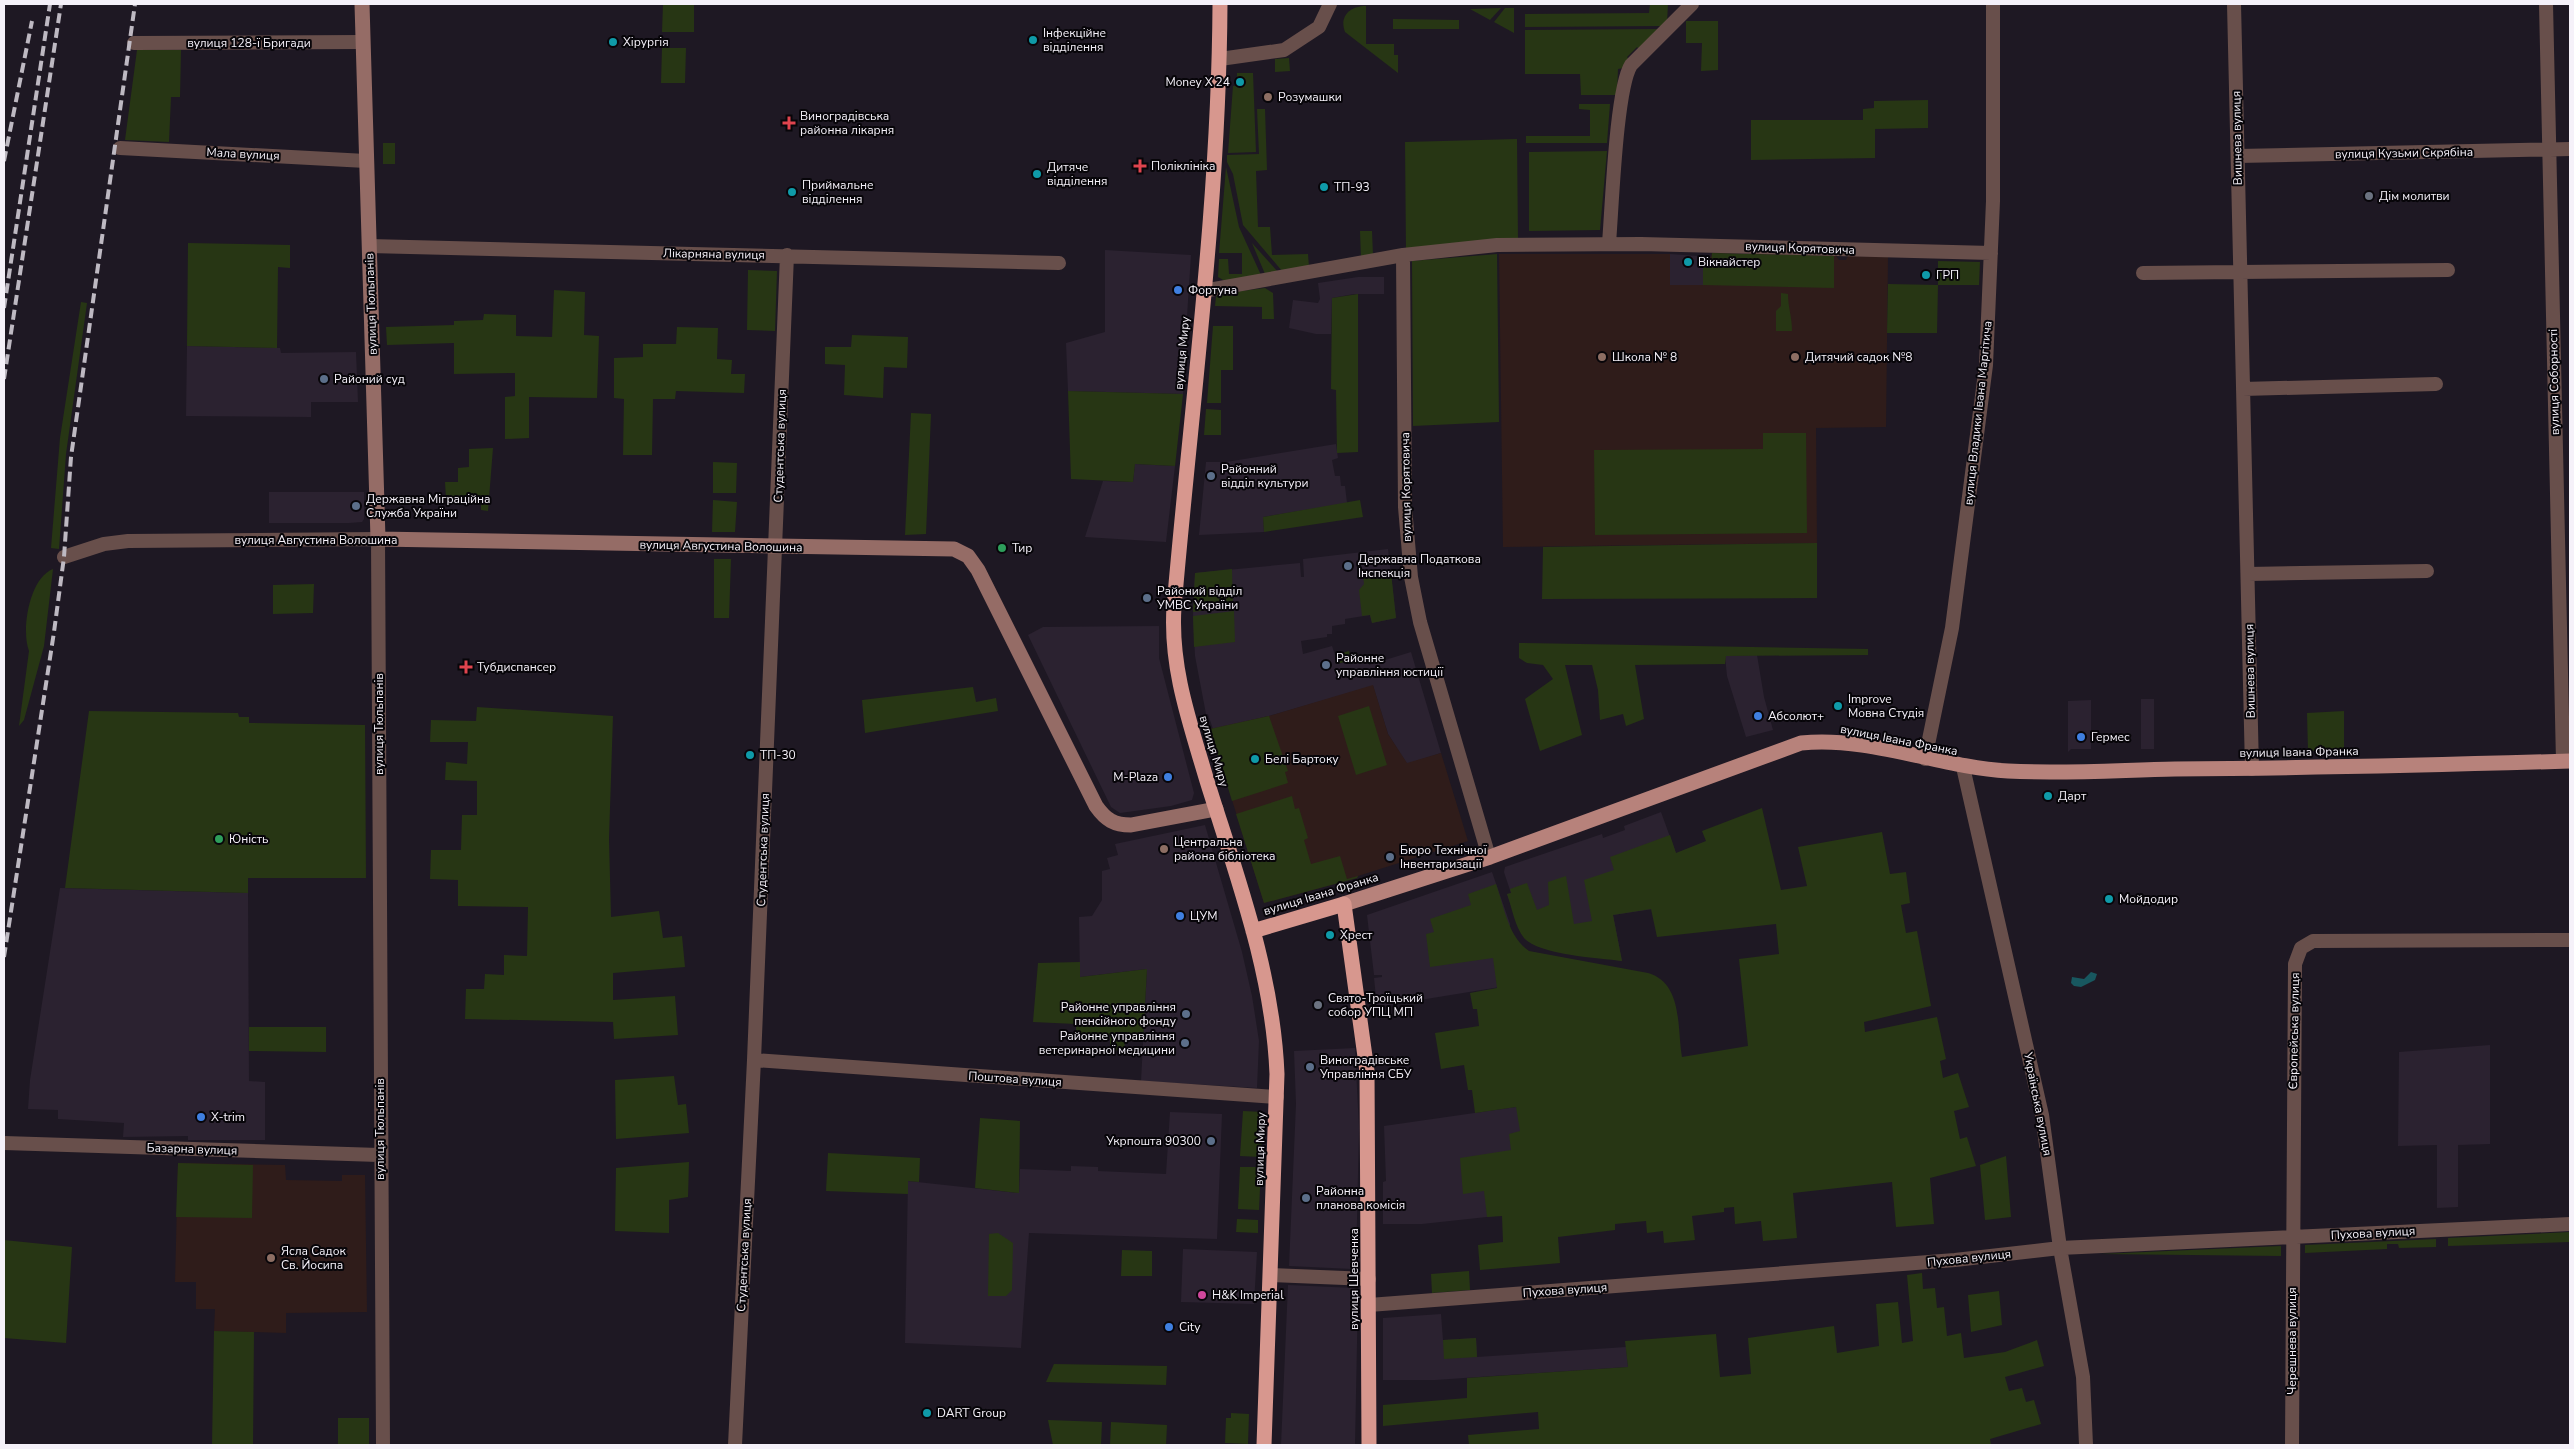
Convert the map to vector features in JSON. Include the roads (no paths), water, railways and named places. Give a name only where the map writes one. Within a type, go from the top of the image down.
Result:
[{"type":"highway","name":"вулиця Миру","points":[[1220,4],[1220,59],[1203,291],[1174,598],[1173,647],[1184,705],[1253,931],[1273,1020],[1277,1065],[1264,1445]]},
{"type":"highway","name":"вулиця Івана Франка","points":[[1253,931],[1344,904]]},
{"type":"highway","name":"вулиця Шевченка","points":[[1344,904],[1367,1071],[1369,1445]]},
{"type":"main road","name":"вулиця Івана Франка","points":[[1344,904],[1489,857],[1802,743],[1819,741],[1853,744],[1963,767],[2010,771],[2252,769],[2567,761]]},
{"type":"street","name":"вулиця Тюльпанів","points":[[362,4],[378,539],[379,1154],[383,1445]]},
{"type":"street","points":[[1220,59],[1284,50],[1319,27],[1330,4]]},
{"type":"street","points":[[1610,243],[1620,114],[1627,72],[1631,65],[1692,4]]},
{"type":"street","name":"вулиця Владики Івана Маргітича","points":[[1926,759],[1952,628],[1986,365],[1994,136],[1993,4]]},
{"type":"street","name":"Вишнева вулиця","points":[[2234,4],[2252,769]]},
{"type":"street","name":"вулиця Соборності","points":[[2546,4],[2548,150],[2567,761]]},
{"type":"street","name":"вулиця 128-ї Бригади","points":[[134,43],[363,42]]},
{"type":"street","name":"Мала вулиця","points":[[120,148],[366,161]]},
{"type":"street","name":"вулиця Кузьми Скрябіна","points":[[2238,156],[2570,149]]},
{"type":"street","name":"вулиця Корятовича","points":[[1203,291],[1403,255],[1497,245],[1610,243],[1991,253]]},
{"type":"street","name":"Лікарняна вулиця","points":[[370,246],[1059,263]]},
{"type":"street","name":"Студентська вулиця","points":[[735,1445],[754,1060],[787,255]]},
{"type":"street","name":"вулиця Корятовича","points":[[1403,255],[1406,507],[1410,577],[1420,622],[1489,857]]},
{"type":"street","points":[[2143,273],[2448,270]]},
{"type":"street","points":[[2243,389],[2436,384]]},
{"type":"street","name":"вулиця Августина Волошина","points":[[64,557],[104,544],[128,541],[378,539],[776,547],[944,548],[961,552],[978,570],[1096,806],[1104,818],[1121,825],[1131,825],[1216,809]]},
{"type":"street","points":[[2248,574],[2427,571]]},
{"type":"street","name":"Українська вулиця","points":[[1963,767],[2042,1115],[2060,1248],[2083,1377],[2086,1445]]},
{"type":"street","name":"Європейська вулиця","points":[[2292,1237],[2295,964],[2301,948],[2313,941],[2570,940]]},
{"type":"street","name":"Поштова вулиця","points":[[754,1060],[1276,1097]]},
{"type":"street","name":"Базарна вулиця","points":[[4,1143],[379,1154]]},
{"type":"street","name":"Пухова вулиця","points":[[1369,1305],[1955,1260],[2060,1248],[2570,1224]]},
{"type":"street","name":"Черешнева вулиця","points":[[2292,1237],[2292,1445]]},
{"type":"street","points":[[1271,1275],[1369,1278]]},
{"type":"water","points":[[2091,972],[2097,974],[2095,980],[2081,987],[2074,986],[2071,983],[2072,977],[2084,979]]},
{"type":"railway","points":[[4,308],[50,4]]},
{"type":"railway","points":[[4,379],[61,4]]},
{"type":"railway","points":[[4,957],[54,632],[64,557],[71,457],[135,4]]},
{"type":"railway","points":[[4,161],[32,21]]},
{"type":"place","name":"Інфекційне відділення","points":[[1033,40]]},
{"type":"place","name":"Хірургія","points":[[613,42]]},
{"type":"place","name":"Money X 24","points":[[1240,82]]},
{"type":"place","name":"Розумашки","points":[[1268,97]]},
{"type":"place","name":"Виноградівська районна лікарня","points":[[789,123]]},
{"type":"place","name":"Поліклініка","points":[[1140,166]]},
{"type":"place","name":"Дитяче відділення","points":[[1037,174]]},
{"type":"place","name":"ТП-93","points":[[1324,187]]},
{"type":"place","name":"Приймальне відділення","points":[[792,192]]},
{"type":"place","name":"Дім молитви","points":[[2369,196]]},
{"type":"place","name":"Вікнайстер","points":[[1688,262]]},
{"type":"place","name":"ГРП","points":[[1926,275]]},
{"type":"place","name":"Фортуна","points":[[1178,290]]},
{"type":"place","name":"Школа № 8","points":[[1602,357]]},
{"type":"place","name":"Дитячий садок №8","points":[[1795,357]]},
{"type":"place","name":"Районий суд","points":[[324,379]]},
{"type":"place","name":"Районний відділ культури","points":[[1211,476]]},
{"type":"place","name":"Державна Міграційна Служба України","points":[[356,506]]},
{"type":"place","name":"Тир","points":[[1002,548]]},
{"type":"place","name":"Державна Податкова Інспекція","points":[[1348,566]]},
{"type":"place","name":"Районий відділ УМВС України","points":[[1147,598]]},
{"type":"place","name":"Районне управління юстиції","points":[[1326,665]]},
{"type":"place","name":"Тубдиспансер","points":[[466,667]]},
{"type":"place","name":"Improve Мовна Студія","points":[[1838,706]]},
{"type":"place","name":"Абсолют+","points":[[1758,716]]},
{"type":"place","name":"Гермес","points":[[2081,737]]},
{"type":"place","name":"ТП-30","points":[[750,755]]},
{"type":"place","name":"Белі Бартоку","points":[[1255,759]]},
{"type":"place","name":"M-Plaza","points":[[1168,777]]},
{"type":"place","name":"Дарт","points":[[2048,796]]},
{"type":"place","name":"Юність","points":[[219,839]]},
{"type":"place","name":"Центральна района бібліотека","points":[[1164,849]]},
{"type":"place","name":"Бюро Технічної Інвентаризації","points":[[1390,857]]},
{"type":"place","name":"Мойдодир","points":[[2109,899]]},
{"type":"place","name":"ЦУМ","points":[[1180,916]]},
{"type":"place","name":"Хрест","points":[[1330,935]]},
{"type":"place","name":"Свято-Троїцький собор УПЦ МП","points":[[1318,1005]]},
{"type":"place","name":"Районне управління пенсійного фонду","points":[[1186,1014]]},
{"type":"place","name":"Районне управління ветеринарної медицини","points":[[1185,1043]]},
{"type":"place","name":"Виноградівське Управління СБУ","points":[[1310,1067]]},
{"type":"place","name":"X-trim","points":[[201,1117]]},
{"type":"place","name":"Укрпошта 90300","points":[[1211,1141]]},
{"type":"place","name":"Районна планова комісія","points":[[1306,1198]]},
{"type":"place","name":"Ясла Садок Св. Йосипа","points":[[271,1258]]},
{"type":"place","name":"H&K Imperial","points":[[1202,1295]]},
{"type":"place","name":"City","points":[[1169,1327]]},
{"type":"place","name":"DART Group","points":[[927,1413]]}]
